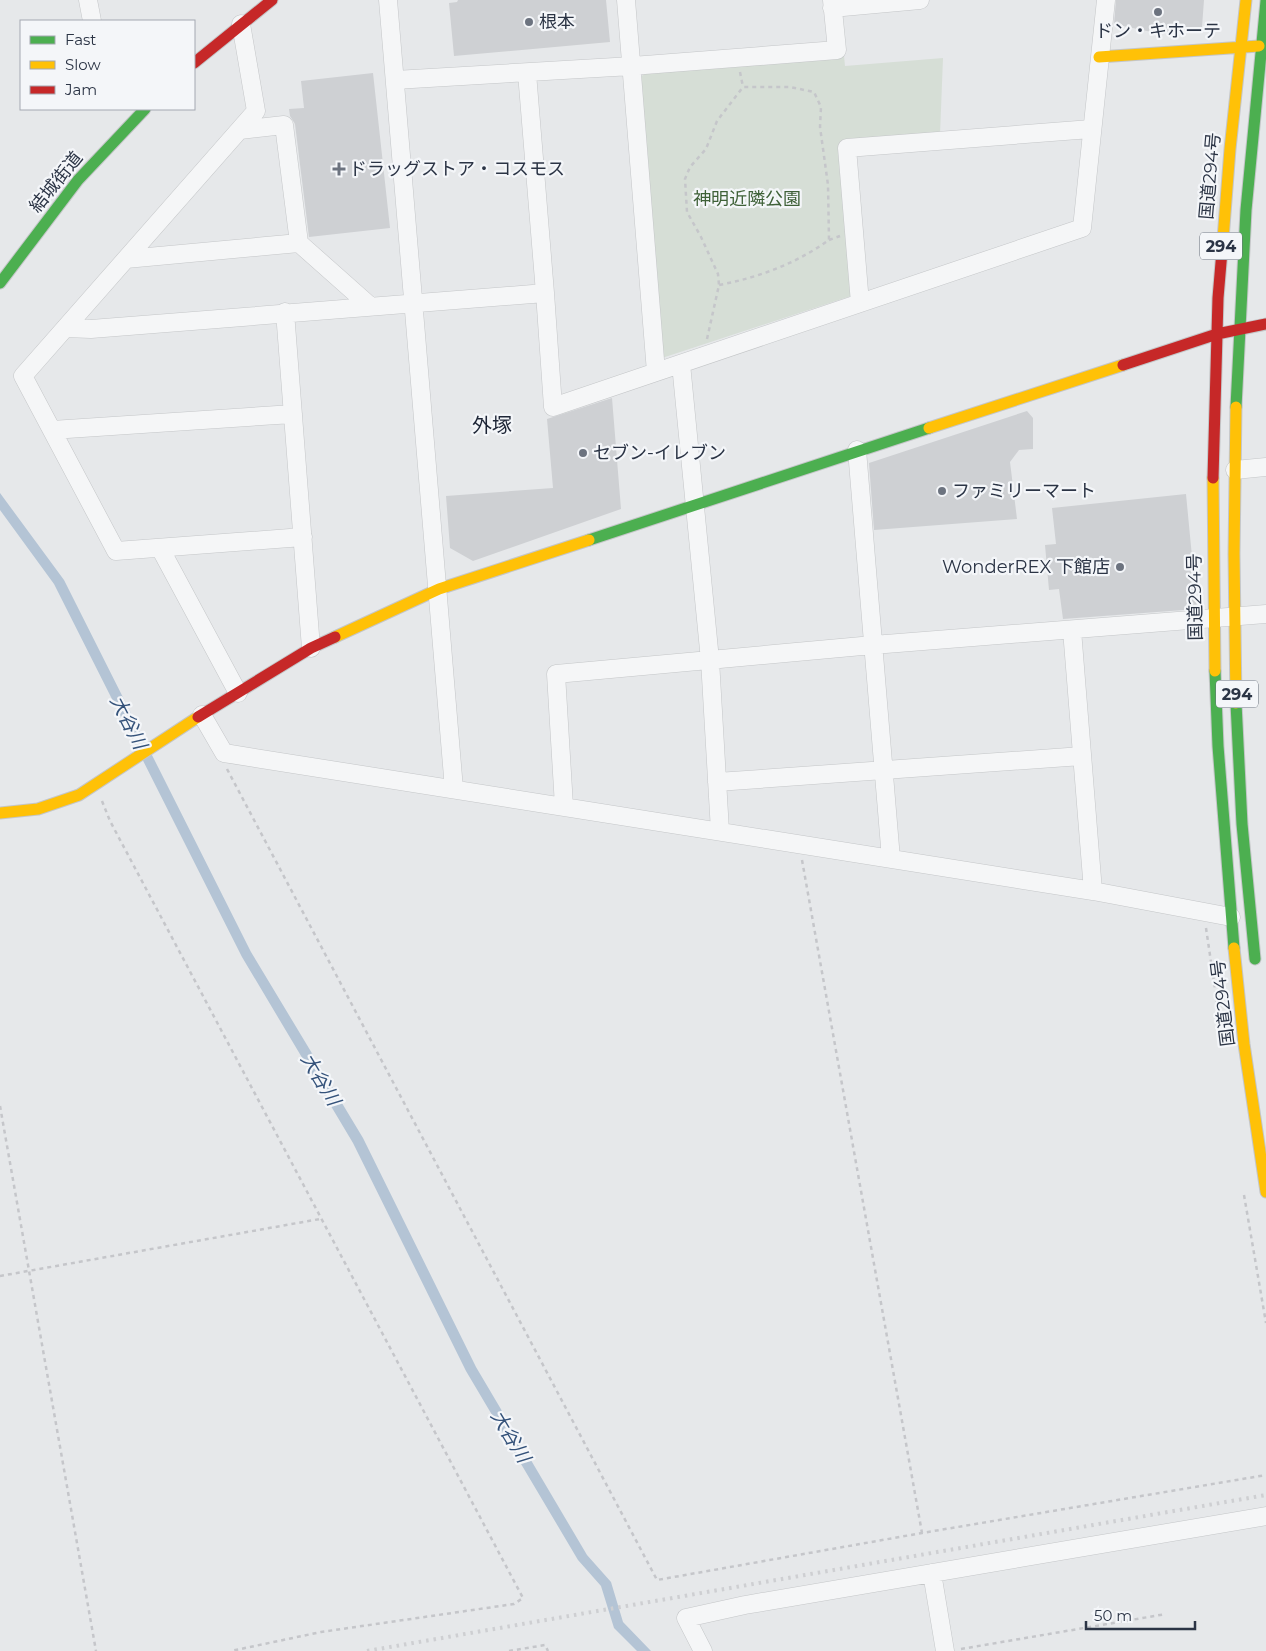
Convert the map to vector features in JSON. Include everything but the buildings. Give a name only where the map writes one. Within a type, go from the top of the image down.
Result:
[{"type":"main road","points":[[195,62],[272,0]]},
{"type":"main road","name":"国道294号","points":[[1246,0],[1226,177],[1212,489],[1212,618],[1221,798],[1231,917],[1255,1126],[1266,1192]]},
{"type":"main road","name":"国道294号","points":[[1256,970],[1258,923],[1238,746],[1234,616],[1235,470],[1239,329],[1249,159],[1263,45],[1266,1]]},
{"type":"main road","points":[[1099,57],[1263,45]]},
{"type":"main road","name":"結城街道","points":[[0,283],[78,180],[144,110]]},
{"type":"main road","points":[[0,814],[38,809],[79,795],[311,648],[439,589],[694,506],[857,450],[1218,334],[1266,324]]},
{"type":"street","points":[[88,0],[92,20]]},
{"type":"street","points":[[388,0],[439,589],[454,789]]},
{"type":"street","points":[[626,0],[656,372]]},
{"type":"street","points":[[395,80],[632,66],[837,50],[832,4],[920,0]]},
{"type":"street","points":[[527,73],[553,408],[1082,228],[1106,0]]},
{"type":"street","points":[[241,24],[256,111],[23,376],[116,551],[303,537]]},
{"type":"street","points":[[240,130],[284,125],[299,244],[370,306]]},
{"type":"street","points":[[860,303],[847,148],[1091,129]]},
{"type":"street","points":[[126,259],[299,244]]},
{"type":"street","points":[[66,328],[91,329],[285,312],[545,293]]},
{"type":"street","points":[[285,312],[311,648]]},
{"type":"street","points":[[681,364],[710,660],[720,831]]},
{"type":"street","points":[[52,430],[293,414]]},
{"type":"street","points":[[857,450],[891,859]]},
{"type":"street","points":[[1235,470],[1266,467]]},
{"type":"street","points":[[160,548],[238,693]]},
{"type":"street","points":[[564,806],[556,674],[873,645],[1266,614]]},
{"type":"street","points":[[1072,630],[1093,891]]},
{"type":"street","points":[[195,720],[224,753],[720,831],[800,846],[1093,891],[1231,917]]},
{"type":"street","points":[[717,782],[884,772],[1082,756]]},
{"type":"street","points":[[703,1651],[686,1618],[745,1605],[1266,1516]]},
{"type":"street","points":[[932,1573],[953,1650]]},
{"type":"path","points":[[705,356],[710,320],[719,285],[718,274],[702,237],[687,212],[685,179],[690,168],[706,149],[717,121],[743,87],[790,87],[814,92],[821,107],[820,127],[828,185],[829,240],[812,252],[758,277],[719,285]]},
{"type":"path","points":[[224,753],[232,778],[657,1580],[1266,1475]]},
{"type":"path","points":[[99,784],[110,821],[523,1598],[514,1604],[321,1632],[231,1651]]},
{"type":"path","points":[[800,846],[922,1533]]},
{"type":"path","points":[[0,1106],[96,1651]]},
{"type":"path","points":[[0,1276],[320,1219]]},
{"type":"path","points":[[953,1650],[1166,1614]]},
{"type":"path","points":[[509,1651],[545,1645],[548,1651]]},
{"type":"green space","name":"神明近隣公園","points":[[844,56],[845,66],[943,58],[940,135],[842,143],[851,296],[662,358],[639,78],[647,72]]},
{"type":"water","name":"大谷川","points":[[0,493],[64,580],[251,952],[363,1138],[476,1367],[587,1555],[611,1582],[623,1622],[651,1651],[637,1651],[614,1628],[601,1586],[578,1560],[466,1371],[353,1143],[242,957],[54,584],[0,510]]},
{"type":"railway","points":[[367,1651],[1266,1495]]},
{"type":"traffic: fast","points":[[1236,407],[1246,210],[1266,1]]},
{"type":"traffic: fast","points":[[0,283],[78,180],[144,110]]},
{"type":"traffic: fast","points":[[589,540],[929,428]]},
{"type":"traffic: fast","points":[[1215,671],[1218,746],[1234,948]]},
{"type":"traffic: fast","points":[[1236,703],[1242,824],[1255,959]]},
{"type":"traffic: slow","points":[[1223,239],[1230,149],[1246,0]]},
{"type":"traffic: slow","points":[[1099,57],[1259,46]]},
{"type":"traffic: slow","points":[[929,428],[1123,365]]},
{"type":"traffic: slow","points":[[1236,407],[1234,554],[1236,703]]},
{"type":"traffic: slow","points":[[1213,478],[1215,671]]},
{"type":"traffic: slow","points":[[335,637],[439,589],[589,540]]},
{"type":"traffic: slow","points":[[0,813],[38,809],[79,795],[198,717]]},
{"type":"traffic: slow","points":[[1234,948],[1244,1044],[1266,1192]]},
{"type":"traffic: jam","points":[[195,62],[272,0]]},
{"type":"traffic: jam","points":[[1213,478],[1218,298],[1223,239]]},
{"type":"traffic: jam","points":[[1123,365],[1217,334],[1266,324]]},
{"type":"traffic: jam","points":[[198,717],[311,648],[335,637]]},
{"type":"place","name":"ドン・キホーテ","points":[[1158,12]]},
{"type":"place","name":"根本","points":[[529,22]]},
{"type":"place","name":"ドラッグストア・コスモス","points":[[339,169]]},
{"type":"place","name":"セブン-イレブン","points":[[583,453]]},
{"type":"place","name":"ファミリーマート","points":[[942,491]]},
{"type":"place","name":"WonderREX 下館店","points":[[1120,567]]},
{"type":"district","name":"外塚","points":[[492,425]]}]
